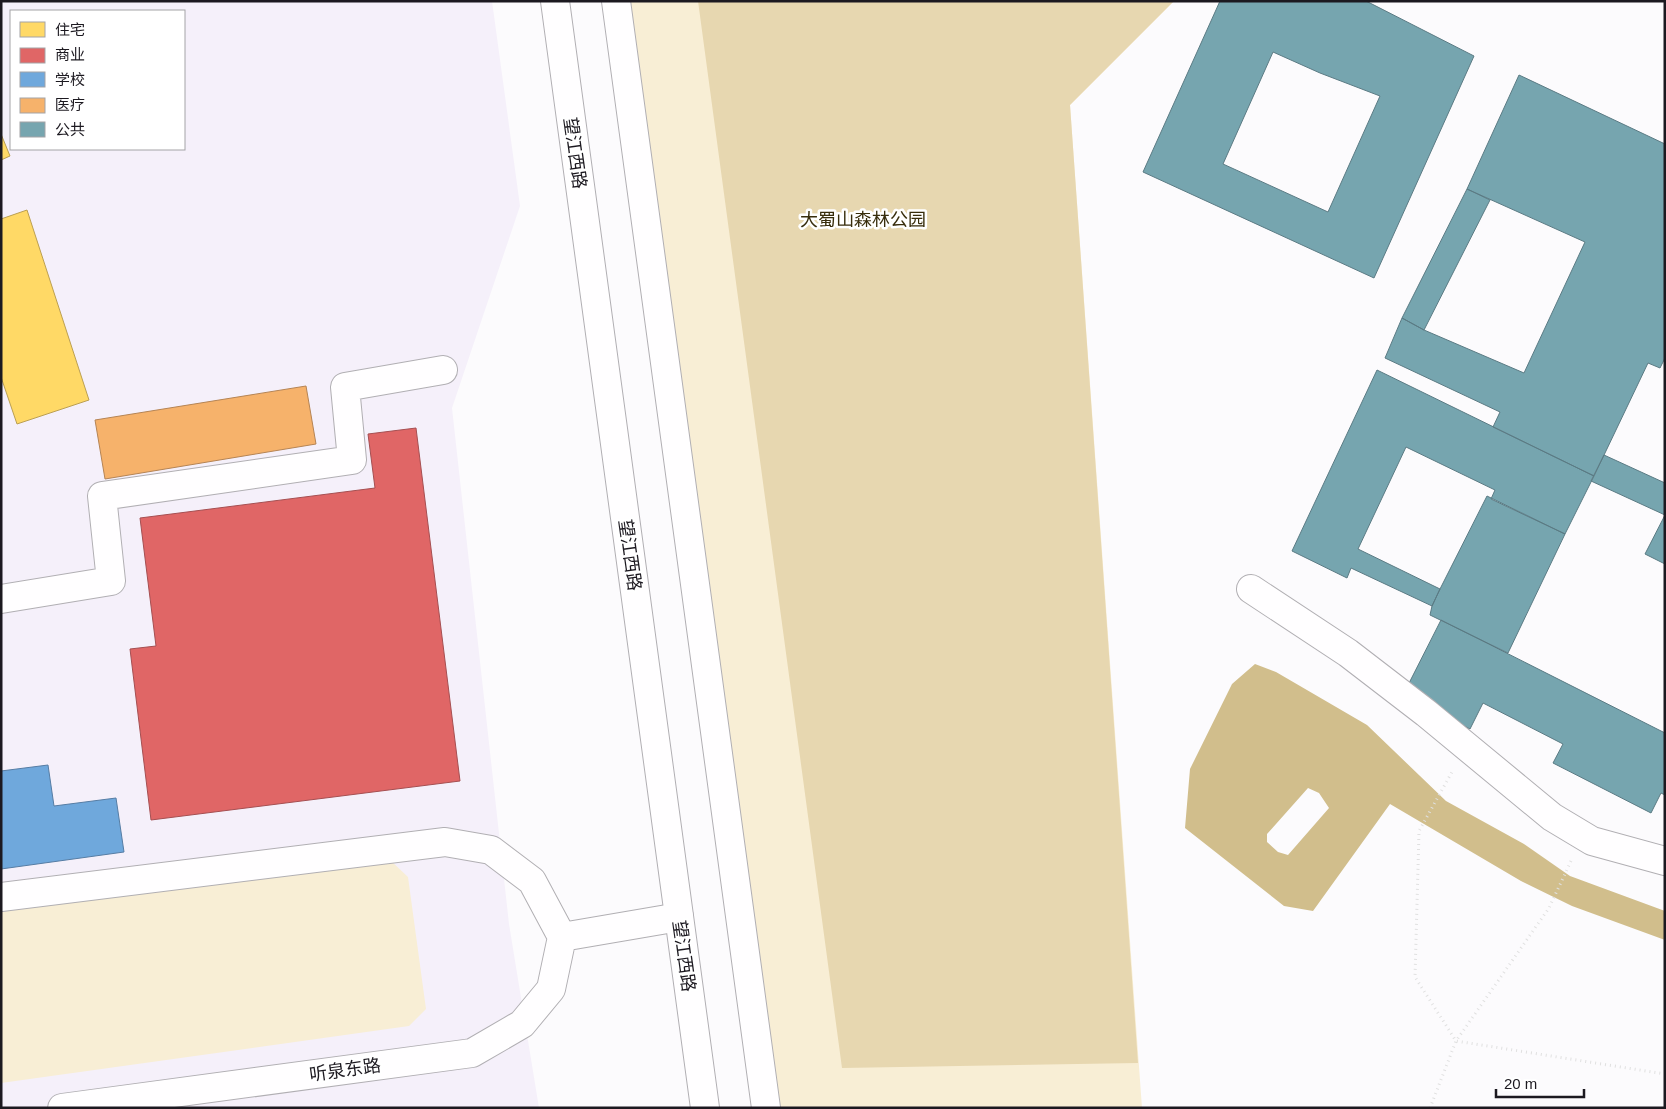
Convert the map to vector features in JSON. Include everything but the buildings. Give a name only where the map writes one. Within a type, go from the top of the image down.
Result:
[{"type":"main road","name":"望江西路","points":[[555,1],[705,1108]]},
{"type":"main road","points":[[616,1],[766,1108]]},
{"type":"main road","points":[[1,599],[111,581],[102,496],[352,460],[345,387],[443,370]]},
{"type":"main road","points":[[1251,589],[1348,653],[1426,713],[1552,817],[1592,841],[1665,861]]},
{"type":"main road","points":[[1,897],[445,842],[491,850],[532,881],[562,937],[679,917]]},
{"type":"main road","name":"听泉东路","points":[[62,1108],[472,1053],[522,1024],[551,989],[562,937]]},
{"type":"path","points":[[1446,783],[1419,830],[1415,977],[1456,1041],[1665,1074]]},
{"type":"path","points":[[1430,1108],[1456,1041],[1549,908],[1570,862]]},
{"type":"shaded area","points":[[1,1],[492,1],[520,206],[452,408],[509,924],[539,1108],[1,1108]]},
{"type":"shaded area","points":[[1255,664],[1276,672],[1367,725],[1446,801],[1524,844],[1570,876],[1665,911],[1665,940],[1572,906],[1521,881],[1390,804],[1313,911],[1284,906],[1185,828],[1190,769],[1232,684]],"holes":[[[1308,788],[1319,793],[1329,808],[1288,855],[1278,852],[1267,842],[1267,834]]]},
{"type":"green space","name":"大蜀山森林公园","points":[[616,1],[1174,1],[1070,105],[1142,1108],[766,1108]]},
{"type":"green space","name":"大蜀山森林公园","points":[[698,1],[1174,1],[1070,105],[1138,1063],[842,1068]]},
{"type":"green space","points":[[389,859],[408,877],[426,1009],[409,1026],[1,1083],[1,912]]}]
